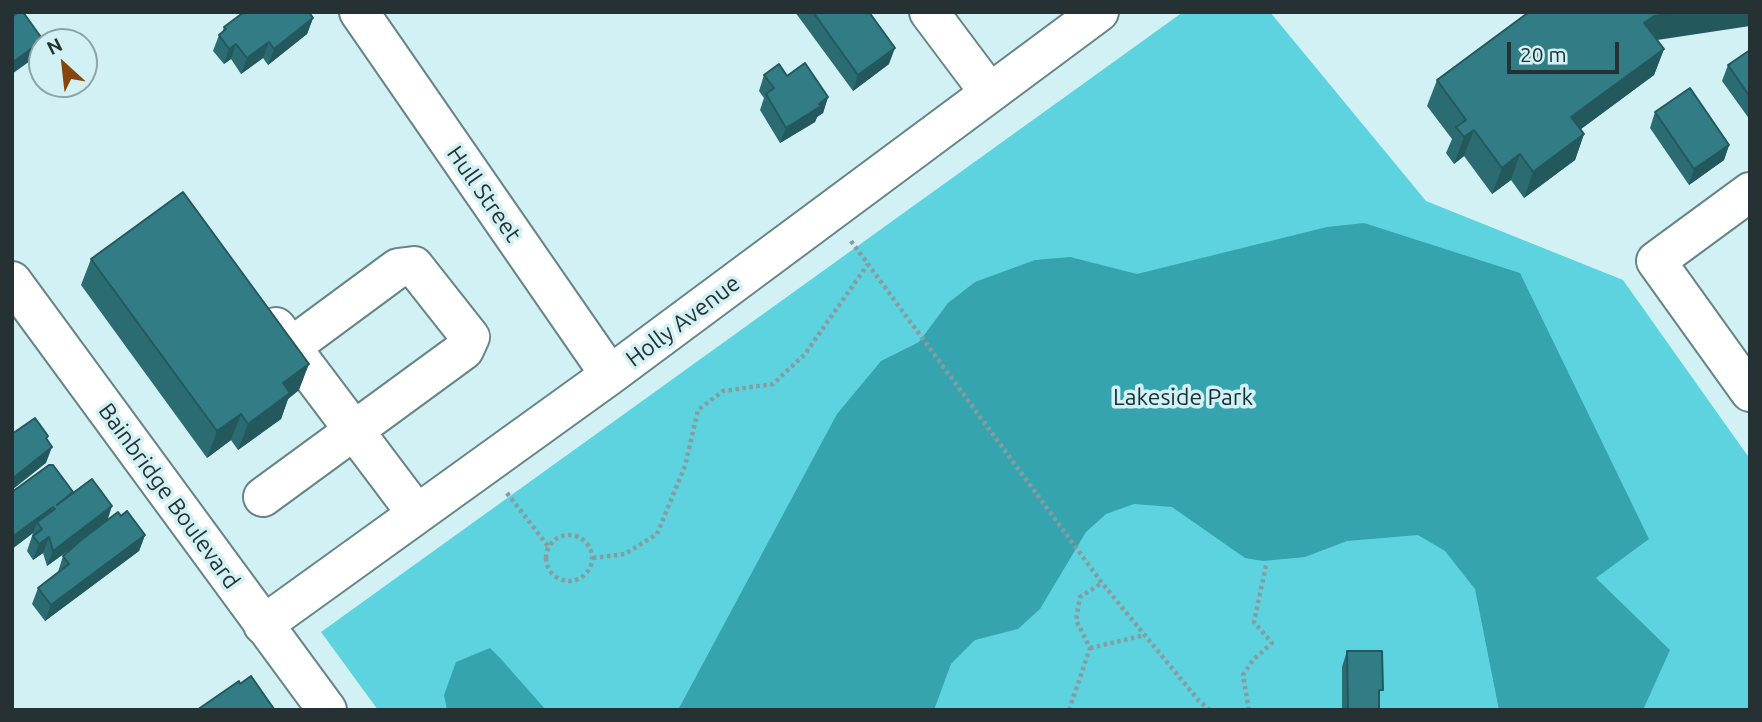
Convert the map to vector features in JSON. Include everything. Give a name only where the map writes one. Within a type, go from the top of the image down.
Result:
[{"type":"street","name":"Hull Street","points":[[359,12],[610,375]]},
{"type":"street","points":[[929,12],[989,92]]},
{"type":"street","name":"Holly Avenue","points":[[263,625],[610,375],[1099,12]]},
{"type":"street","points":[[1750,192],[1656,261],[1750,392]]},
{"type":"street","points":[[263,497],[464,350],[470,337],[414,266],[398,268],[291,347]]},
{"type":"street","name":"Bainbridge Boulevard","points":[[12,281],[327,710]]},
{"type":"street","points":[[257,303],[417,514]]},
{"type":"path","points":[[829,213],[1089,561],[1102,583],[1199,701],[1210,710]]},
{"type":"path","points":[[593,558],[625,554],[657,534],[685,466],[698,410],[723,391],[773,384],[805,354],[868,264]]},
{"type":"path","points":[[485,464],[548,547],[548,569],[567,582],[575,581],[588,572],[593,558],[588,544],[575,535],[560,536],[548,547]]},
{"type":"path","points":[[1249,710],[1243,675],[1253,660],[1272,643],[1254,622],[1266,565]]},
{"type":"path","points":[[1069,710],[1090,648],[1076,620],[1080,597],[1102,583]]},
{"type":"path","points":[[1090,648],[1145,635]]},
{"type":"green space","name":"Lakeside Park","points":[[1183,12],[1270,12],[1426,201],[1623,280],[1750,459],[1750,710],[378,710],[321,632]]},
{"type":"shaded area","points":[[1364,223],[1520,273],[1649,539],[1596,578],[1670,650],[1643,710],[1499,710],[1475,589],[1445,551],[1418,535],[1347,541],[1305,557],[1263,561],[1245,558],[1172,507],[1134,504],[1106,514],[1086,532],[1040,609],[1018,629],[975,640],[951,664],[934,710],[678,710],[837,414],[881,361],[919,342],[948,303],[975,282],[1035,260],[1070,257],[1137,274],[1327,227]]},
{"type":"shaded area","points":[[490,648],[546,710],[447,710],[444,695],[456,662]]},
{"type":"building","points":[[23,12],[34,28],[28,28],[28,51],[12,63],[12,17]]},
{"type":"building","points":[[244,12],[309,12],[313,18],[274,49],[269,42],[247,58],[236,44],[229,49],[219,35],[226,29],[224,27]]},
{"type":"building","points":[[813,12],[869,12],[895,48],[858,75]]},
{"type":"building","points":[[1529,12],[1677,12],[1654,16],[1644,23],[1664,49],[1571,117],[1584,134],[1533,172],[1520,154],[1502,168],[1474,130],[1464,137],[1456,127],[1466,120],[1437,80]]},
{"type":"building","points":[[1750,50],[1750,97],[1728,65]]},
{"type":"building","points":[[805,63],[828,97],[819,104],[821,106],[786,128],[766,94],[774,88],[764,75],[779,64],[787,76]]},
{"type":"building","points":[[1690,88],[1729,145],[1694,169],[1655,112]]},
{"type":"building","points":[[183,192],[309,364],[283,383],[290,393],[248,424],[241,414],[217,431],[91,259]]},
{"type":"building","points":[[35,418],[48,436],[46,438],[52,447],[12,479],[12,434]]},
{"type":"building","points":[[49,465],[53,465],[73,492],[57,505],[92,479],[112,506],[53,551],[49,537],[39,544],[33,536],[42,529],[37,522],[55,509],[53,507],[12,537],[12,492]]},
{"type":"building","points":[[127,511],[145,535],[51,605],[38,588],[69,564],[63,556],[118,512],[121,516]]},
{"type":"building","points":[[1347,651],[1382,651],[1383,690],[1379,690],[1379,710],[1348,710]]},
{"type":"building","points":[[251,676],[273,710],[197,710],[239,681],[240,684]]}]
